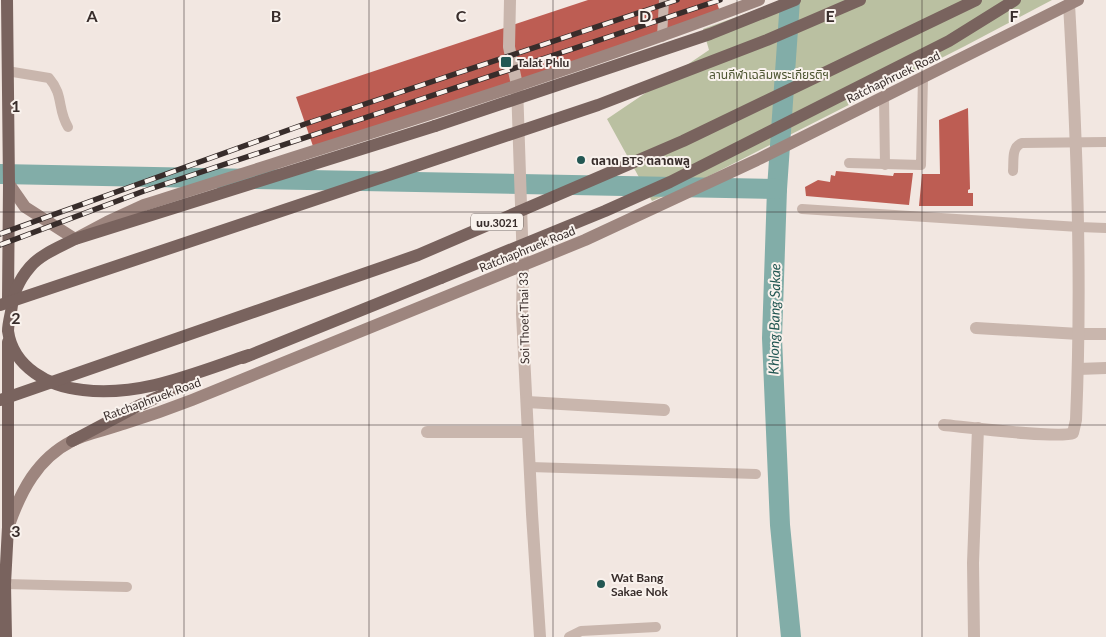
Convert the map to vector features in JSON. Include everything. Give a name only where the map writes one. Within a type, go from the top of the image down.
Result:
[{"type":"main road","points":[[6,637],[5,584],[8,528],[4,332],[9,184],[7,0]]},
{"type":"main road","points":[[249,355],[145,388],[121,391],[81,390],[45,379],[27,368],[16,355],[4,332],[14,294],[21,279],[31,265],[52,251],[144,205],[662,37],[759,0]]},
{"type":"main road","points":[[75,239],[435,126],[710,34],[794,0]]},
{"type":"main road","points":[[0,305],[598,104],[767,40],[860,0]]},
{"type":"main road","name":"นบ.3021","points":[[0,400],[418,255],[683,141],[976,0]]},
{"type":"main road","points":[[72,441],[136,407],[249,355],[605,211],[670,182],[949,41],[1015,0]]},
{"type":"main road","name":"Ratchaphruek Road","points":[[8,528],[24,488],[34,472],[56,452],[72,441],[192,400],[585,240],[768,154],[1073,2]]},
{"type":"main road","points":[[9,184],[26,207],[75,239]]},
{"type":"street","name":"Soi Thoet Thai 33","points":[[510,0],[509,47],[517,85],[523,266],[522,314],[540,637]]},
{"type":"street","points":[[944,425],[1045,434],[1069,435],[1073,433],[1076,420],[1080,334],[1073,2]]},
{"type":"street","points":[[976,328],[1106,334]]},
{"type":"street","points":[[1078,369],[1106,368]]},
{"type":"street","points":[[527,402],[664,410]]},
{"type":"street","points":[[974,637],[973,563],[978,428]]},
{"type":"street","points":[[427,432],[528,432]]},
{"type":"lane","points":[[662,37],[664,0]]},
{"type":"lane","points":[[7,71],[49,78],[56,87],[61,104],[62,118],[68,127]]},
{"type":"lane","points":[[849,163],[922,165],[923,77]]},
{"type":"lane","points":[[884,97],[885,165]]},
{"type":"lane","points":[[1013,171],[1014,149],[1018,145],[1106,142]]},
{"type":"lane","points":[[802,209],[1106,228]]},
{"type":"lane","points":[[530,467],[756,474]]},
{"type":"lane","points":[[5,584],[127,587]]},
{"type":"lane","points":[[570,637],[580,631],[656,627]]},
{"type":"green space","name":"ลานกีฬาเฉลิมพระเกียรติฯ","points":[[783,0],[1052,0],[703,179],[652,201],[607,119],[709,50],[703,29]]},
{"type":"building","points":[[588,0],[716,0],[721,15],[314,149],[296,97]]},
{"type":"building","points":[[968,108],[970,189],[968,193],[973,193],[973,206],[919,206],[922,174],[940,174],[939,120]]},
{"type":"building","points":[[836,171],[893,176],[894,173],[913,173],[909,205],[806,196],[805,187],[818,180],[830,182],[831,175],[835,176]]},
{"type":"waterway","name":"Khlong Bang Sakae","points":[[790,0],[777,189],[772,338],[780,525],[791,637]]},
{"type":"waterway","points":[[0,174],[777,189]]},
{"type":"railway","points":[[0,234],[305,124],[677,0]]},
{"type":"railway","points":[[0,245],[144,191],[720,0]]},
{"type":"place","name":"Talat Phlu","points":[[506,62]]},
{"type":"place","name":"ตลาด BTS ตลาดพลู","points":[[581,160]]},
{"type":"place","name":"Wat Bang Sakae Nok","points":[[601,584]]}]
